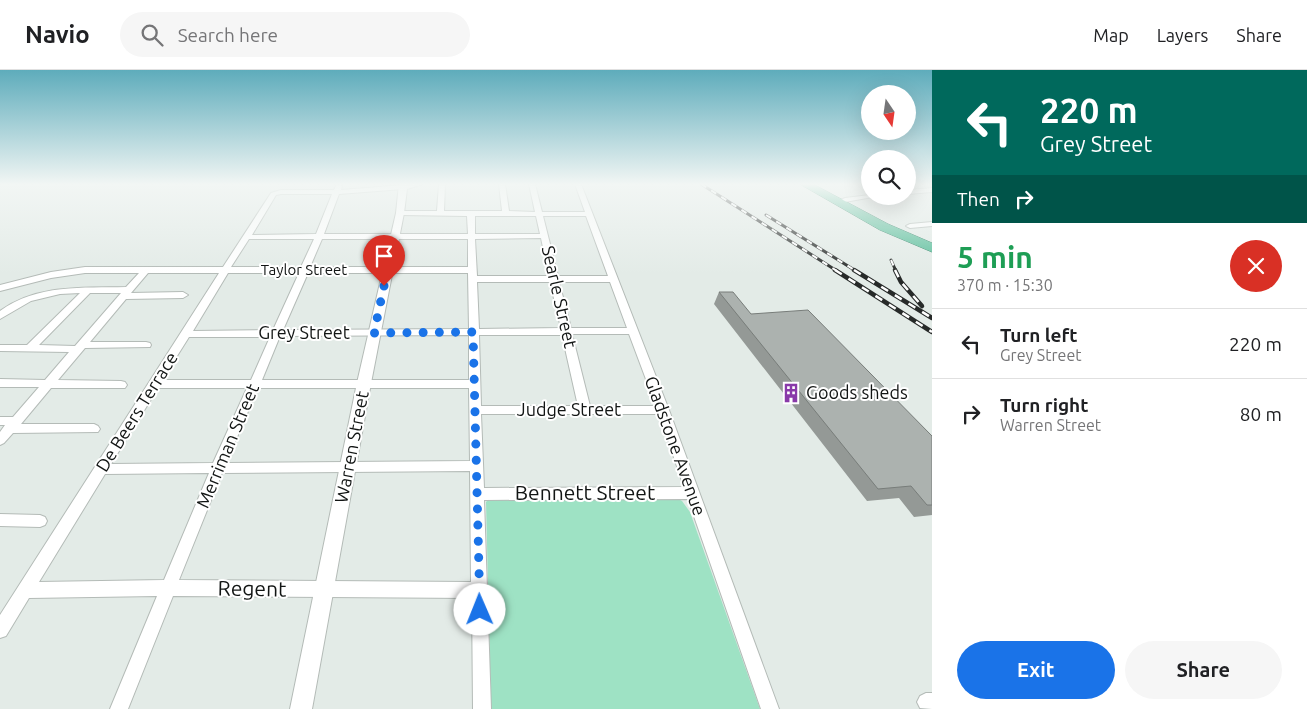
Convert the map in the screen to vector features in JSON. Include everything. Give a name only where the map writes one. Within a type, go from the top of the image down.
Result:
[{"type":"highway","points":[[861,214],[891,230],[932,248]]},
{"type":"highway","points":[[873,214],[932,242]]},
{"type":"street","name":"De Beers Terrace","points":[[0,630],[261,214]]},
{"type":"street","name":"Merriman Street","points":[[119,709],[217,469],[328,214]]},
{"type":"street","name":"Warren Street","points":[[301,709],[364,383],[400,214]]},
{"type":"street","points":[[433,214],[589,214]]},
{"type":"street","points":[[471,214],[482,709]]},
{"type":"street","name":"Searle Street","points":[[540,214],[585,410]]},
{"type":"street","name":"Gladstone Avenue","points":[[589,214],[663,410],[770,709]]},
{"type":"street","points":[[910,226],[932,224]]},
{"type":"street","points":[[247,237],[544,236]]},
{"type":"street","points":[[0,440],[9,423],[48,384],[146,270]]},
{"type":"street","name":"Taylor Street","points":[[0,288],[68,272],[146,270],[388,270],[554,279],[613,279]]},
{"type":"street","points":[[30,348],[88,290]]},
{"type":"street","points":[[0,316],[15,304],[32,298],[69,291],[88,290],[183,295]]},
{"type":"street","name":"Grey Street","points":[[186,334],[633,332]]},
{"type":"street","points":[[0,348],[146,345]]},
{"type":"street","points":[[0,383],[121,385]]},
{"type":"street","points":[[154,384],[475,384]]},
{"type":"street","name":"Judge Street","points":[[475,410],[663,410]]},
{"type":"street","points":[[9,423],[94,429]]},
{"type":"street","points":[[101,469],[476,466]]},
{"type":"street","name":"Bennett Street","points":[[477,494],[692,493]]},
{"type":"street","points":[[0,520],[40,521]]},
{"type":"street","name":"Regent","points":[[25,590],[169,588],[479,590]]},
{"type":"green space","points":[[677,498],[682,501],[690,512],[760,709],[491,709],[486,502],[489,499]]},
{"type":"building","points":[[719,292],[733,292],[751,314],[808,310],[932,436],[932,505],[927,505],[911,486],[878,489]]},
{"type":"railway","points":[[748,214],[837,271]]},
{"type":"railway","points":[[766,215],[856,271]]},
{"type":"railway","points":[[891,260],[896,271]]},
{"type":"railway","points":[[835,270],[932,332]]},
{"type":"railway","points":[[854,270],[932,318]]},
{"type":"railway","points":[[895,270],[901,282],[922,306]]},
{"type":"place","name":"Goods sheds","points":[[791,393]]},
{"type":"route","points":[[384,286],[374,333],[473,332],[480,610]]}]
